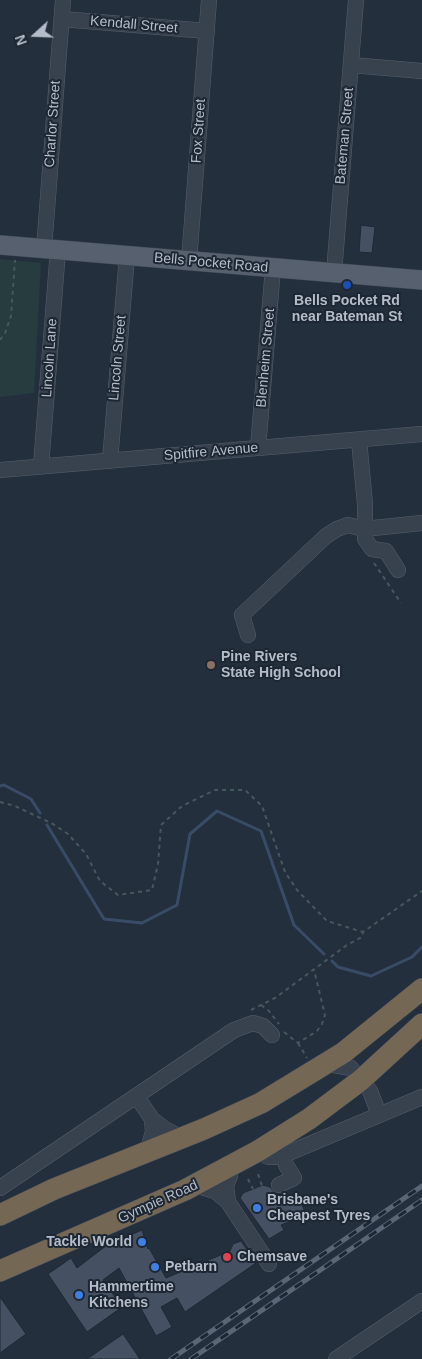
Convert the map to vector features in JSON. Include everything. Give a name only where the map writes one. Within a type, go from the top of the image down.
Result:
[{"type":"highway","points":[[0,1215],[54,1189],[182,1138],[261,1103],[318,1062],[373,1031],[422,988]]},
{"type":"highway","name":"Gympie Road","points":[[0,1271],[195,1185],[258,1151],[309,1119],[361,1080],[422,1024]]},
{"type":"main road","name":"Bells Pocket Road","points":[[0,245],[422,280]]},
{"type":"street","name":"Charlor Street","points":[[51,249],[63,0]]},
{"type":"street","name":"Fox Street","points":[[189,261],[209,0]]},
{"type":"street","name":"Bateman Street","points":[[334,273],[356,0]]},
{"type":"street","name":"Kendall Street","points":[[62,18],[207,32]]},
{"type":"street","points":[[351,66],[422,71]]},
{"type":"street","name":"Lincoln Lane","points":[[41,466],[51,249]]},
{"type":"street","name":"Lincoln Street","points":[[110,461],[127,256]]},
{"type":"street","name":"Blenheim Street","points":[[258,448],[273,268]]},
{"type":"street","name":"Spitfire Avenue","points":[[0,470],[422,434]]},
{"type":"street","points":[[360,440],[365,539],[372,549],[386,551],[398,570]]},
{"type":"street","points":[[248,635],[242,615],[326,536],[348,525],[364,529],[422,523]]},
{"type":"street","points":[[0,1188],[246,1025],[258,1024],[272,1035]]},
{"type":"street","points":[[318,1062],[348,1066],[370,1091],[380,1114]]},
{"type":"street","points":[[137,1096],[152,1119],[182,1138]]},
{"type":"street","points":[[258,1151],[268,1156],[279,1157],[422,1097]]},
{"type":"street","points":[[147,1152],[152,1132],[152,1119]]},
{"type":"street","points":[[279,1185],[294,1178],[286,1165]]},
{"type":"street","points":[[228,1202],[226,1185],[230,1176],[230,1167]]},
{"type":"street","points":[[195,1185],[215,1191],[228,1202],[269,1264]]},
{"type":"street","points":[[336,1359],[422,1301]]},
{"type":"path","points":[[0,340],[5,333],[11,316],[16,259]]},
{"type":"path","points":[[0,802],[15,806],[53,824],[68,834],[86,854],[100,881],[118,895],[152,890],[158,864],[161,825],[182,806],[215,790],[245,790],[262,806],[285,872],[297,890],[327,920],[363,932]]},
{"type":"path","points":[[275,998],[347,945],[362,937],[363,932],[422,891]]},
{"type":"path","points":[[298,1043],[317,1031],[322,1024],[325,1014],[314,970]]},
{"type":"path","points":[[261,1005],[272,1014],[281,1030],[318,1062]]},
{"type":"path","points":[[258,1174],[262,1186]]},
{"type":"path","points":[[248,1179],[253,1189]]},
{"type":"green space","points":[[0,259],[41,263],[34,393],[0,397]]},
{"type":"building","points":[[361,225],[375,227],[372,253],[359,252]]},
{"type":"building","points":[[263,1185],[270,1187],[281,1200],[298,1194],[306,1215],[281,1225],[284,1230],[269,1239],[240,1198],[243,1193]]},
{"type":"building","points":[[142,1230],[148,1249],[166,1278],[230,1251],[233,1244],[241,1241],[256,1263],[185,1312],[177,1298],[161,1307],[172,1327],[156,1336],[119,1268],[103,1280],[122,1307],[87,1332],[48,1274],[71,1258],[77,1268],[107,1245]]},
{"type":"building","points":[[0,1297],[26,1334],[0,1353]]},
{"type":"building","points":[[123,1334],[140,1359],[87,1359]]},
{"type":"waterway","points":[[0,786],[4,785],[31,799],[40,813]]},
{"type":"waterway","points":[[47,825],[104,919],[142,923],[177,905],[190,834],[217,811],[261,831],[294,925],[324,954]]},
{"type":"waterway","points":[[332,961],[338,967],[371,976],[412,957],[422,947]]},
{"type":"railway","points":[[171,1359],[422,1186]]},
{"type":"railway","points":[[191,1359],[422,1200]]},
{"type":"place","name":"Bells Pocket Rd near Bateman St","points":[[347,285]]},
{"type":"place","name":"Pine Rivers State High School","points":[[211,665]]},
{"type":"place","name":"Brisbane's Cheapest Tyres","points":[[257,1208]]},
{"type":"place","name":"Tackle World","points":[[142,1242]]},
{"type":"place","name":"Chemsave","points":[[227,1257]]},
{"type":"place","name":"Petbarn","points":[[155,1267]]},
{"type":"place","name":"Hammertime Kitchens","points":[[79,1295]]}]
